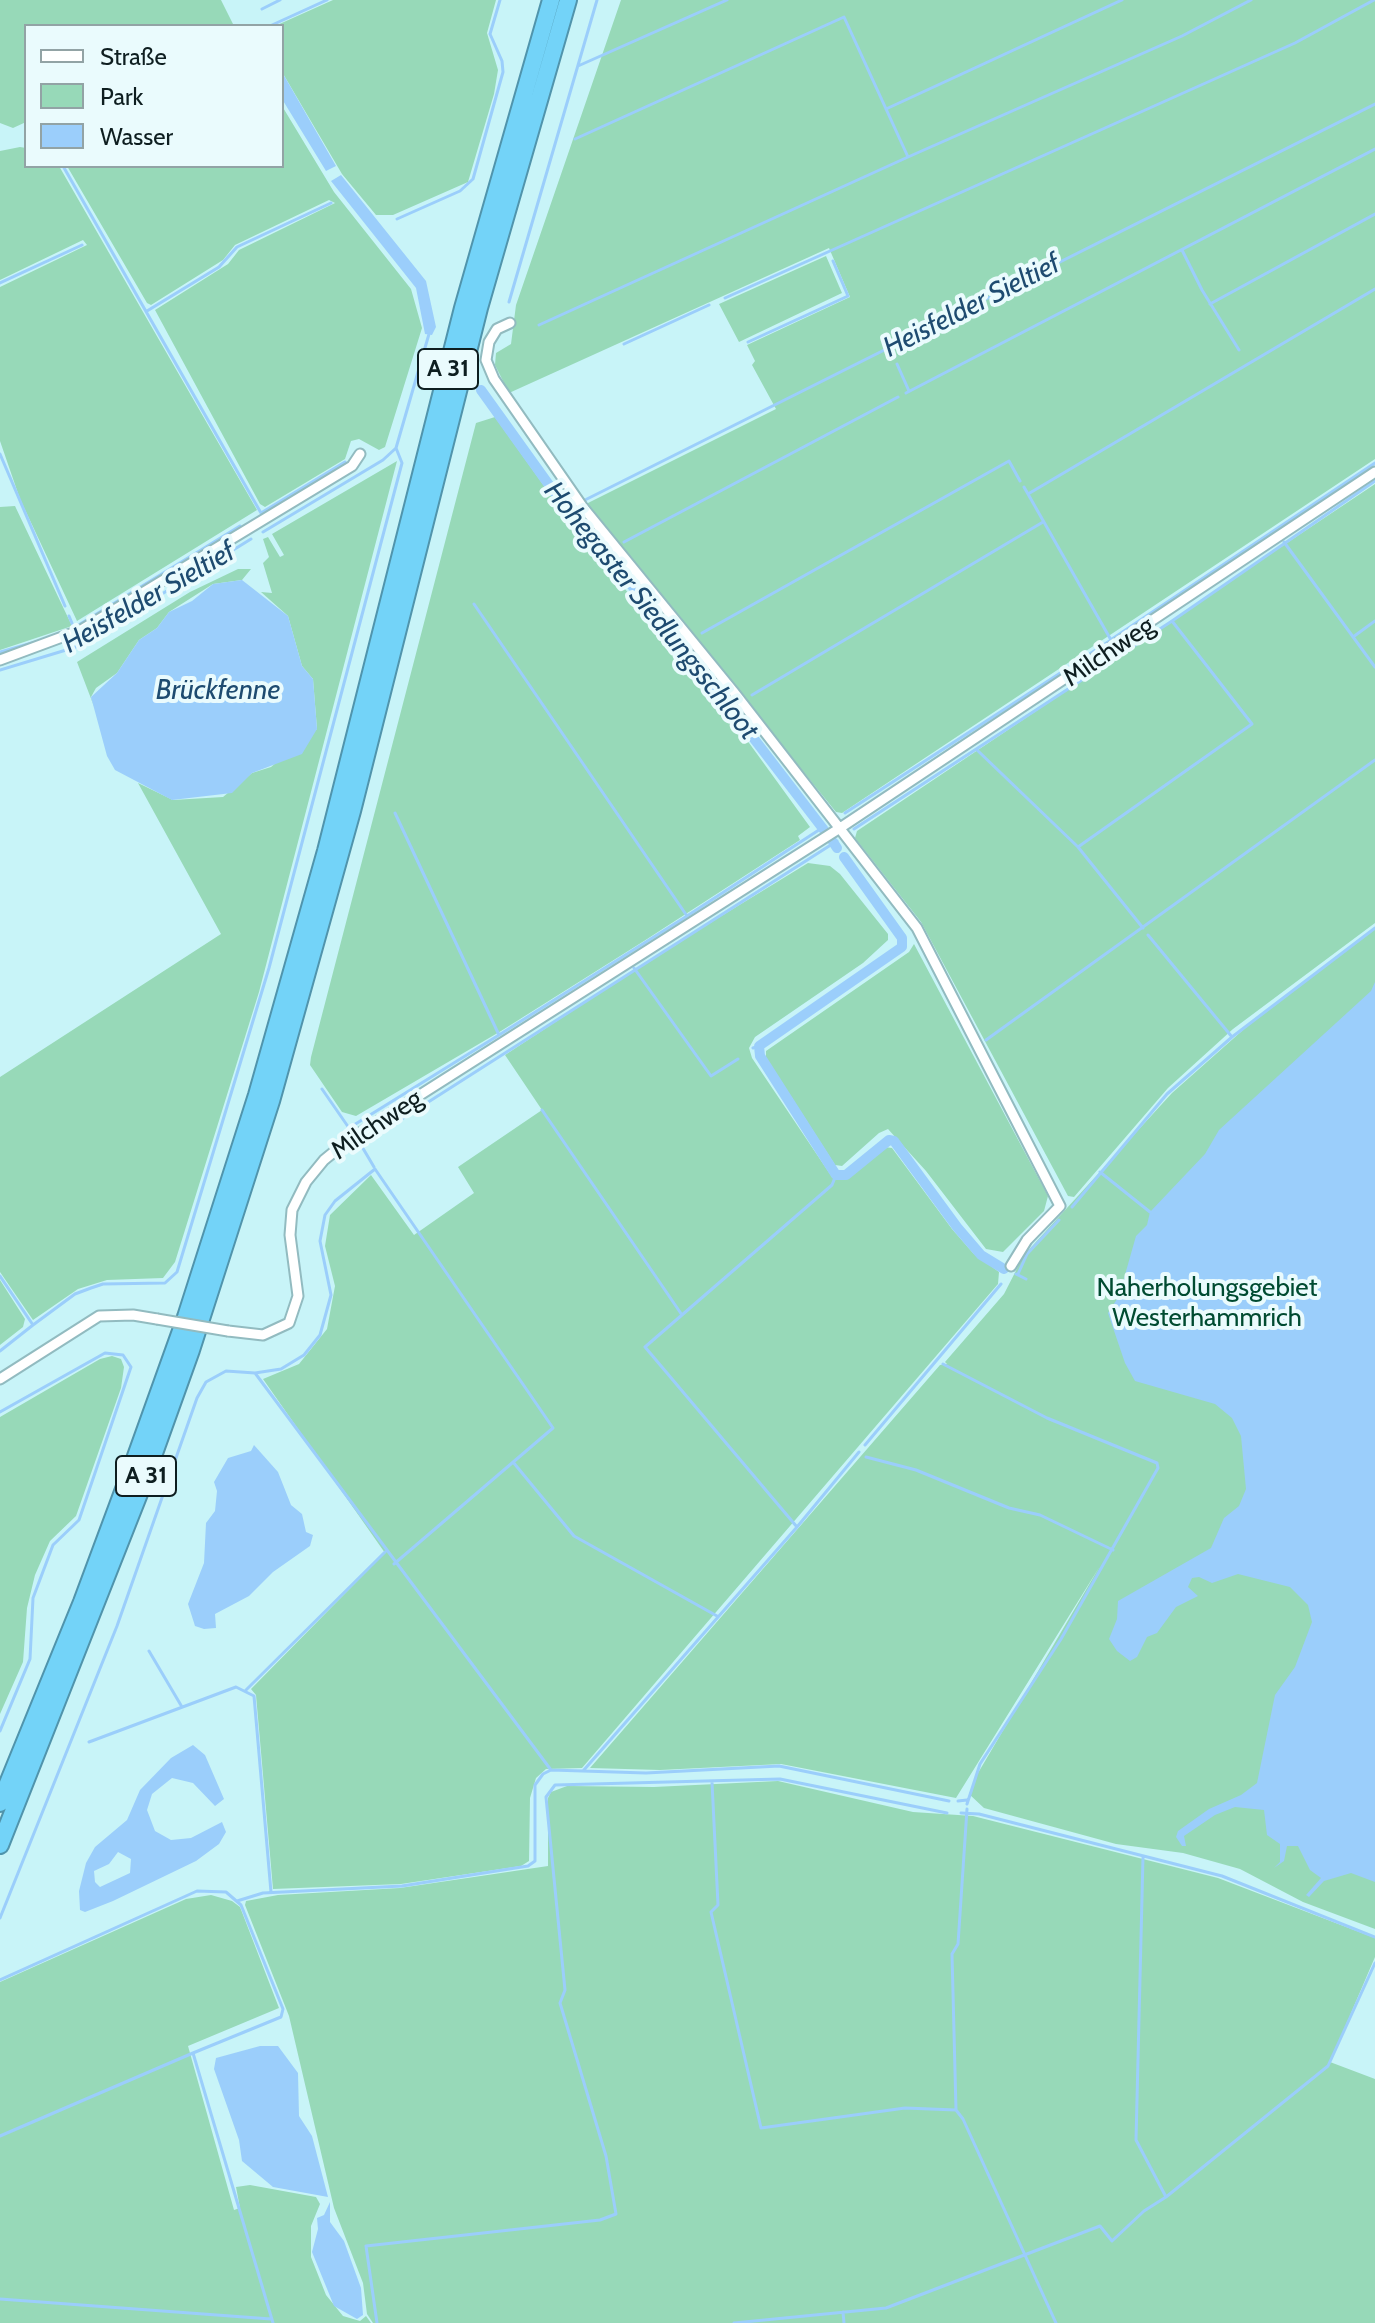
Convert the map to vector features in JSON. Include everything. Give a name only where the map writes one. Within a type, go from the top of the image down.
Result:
[{"type":"highway","name":"A 31","points":[[0,1803],[82,1602],[130,1473],[186,1317],[252,1109],[326,851],[463,308],[551,0]]},
{"type":"highway","name":"A 31","points":[[0,1845],[144,1481],[191,1350],[276,1086],[352,811],[479,308],[568,0]]},
{"type":"street","points":[[510,323],[497,329],[489,342],[486,360],[494,379],[580,503],[917,928],[1060,1206],[1018,1251],[1011,1266]]},
{"type":"street","points":[[0,660],[81,630],[352,466],[360,454]]},
{"type":"street","name":"Milchweg","points":[[0,1379],[99,1316],[133,1315],[263,1335],[289,1323],[298,1296],[290,1235],[292,1210],[306,1182],[324,1160],[346,1142],[840,828],[1375,472]]},
{"type":"green space","points":[[0,0],[221,0],[233,24],[24,24],[24,123],[13,128],[0,123]]},
{"type":"green space","points":[[333,0],[496,0],[487,33],[498,70],[468,182],[393,215],[376,215],[342,174],[284,75],[284,24],[279,24]]},
{"type":"green space","points":[[621,0],[1375,0],[1375,459],[842,813],[836,812],[586,504],[776,409],[752,365],[755,361],[747,345],[850,297],[829,248],[509,393],[495,365],[496,353],[511,344],[516,305]]},
{"type":"green space","points":[[284,109],[334,192],[411,289],[422,328],[385,447],[379,450],[359,439],[351,441],[345,459],[265,507],[260,504],[155,310],[228,264],[239,250],[335,203],[329,200],[235,245],[223,260],[151,305],[68,168],[284,168]]},
{"type":"green space","points":[[24,148],[24,168],[60,168],[257,510],[77,621],[20,499],[0,441],[0,287],[87,245],[83,240],[0,280],[0,151]]},
{"type":"green space","points":[[826,256],[842,293],[739,342],[719,304]]},
{"type":"green space","points":[[495,417],[567,518],[736,725],[810,827],[798,836],[800,840],[644,941],[501,1031],[356,1116],[342,1112],[310,1065],[311,1057],[476,423]]},
{"type":"green space","points":[[397,461],[259,992],[175,1262],[163,1278],[107,1280],[78,1289],[33,1320],[0,1272],[0,1077],[221,934],[138,783],[173,800],[223,797],[252,773],[271,767],[317,729],[313,679],[302,666],[288,616],[261,592],[272,593],[263,563],[269,557],[263,539],[268,537],[280,557],[284,555],[272,534]]},
{"type":"green space","points":[[1375,484],[1375,923],[1233,1029],[1168,1088],[1074,1197],[1068,1196],[921,922],[855,838],[857,831]]},
{"type":"green space","points":[[15,506],[72,626],[0,650],[0,507]]},
{"type":"green space","points":[[238,569],[251,569],[242,580],[213,584],[169,612],[157,628],[139,640],[117,673],[96,688],[91,697],[95,709],[77,662],[190,592]]},
{"type":"green space","points":[[808,863],[830,866],[840,874],[888,934],[888,940],[863,963],[755,1037],[749,1048],[752,1058],[832,1177],[848,1178],[884,1147],[892,1148],[952,1229],[973,1253],[999,1272],[998,1284],[582,1768],[546,1769],[536,1778],[530,1798],[529,1861],[521,1866],[401,1884],[273,1889],[256,1695],[251,1689],[385,1553],[263,1379],[299,1364],[327,1329],[335,1286],[325,1246],[330,1215],[371,1175],[414,1235],[474,1193],[458,1167],[542,1110],[505,1055],[656,956]]},
{"type":"green space","name":"Naherholungsgebiet Westerhammrich","points":[[1375,929],[1375,1929],[1303,1902],[1240,1869],[1183,1853],[1116,1844],[984,1808],[969,1794],[978,1773],[1100,1566],[956,1798],[781,1764],[660,1770],[590,1768],[940,1365],[947,1364],[945,1362],[1004,1294],[1024,1255],[1172,1093],[1252,1022]]},
{"type":"green space","points":[[914,944],[1048,1196],[1044,1211],[1003,1252],[986,1249],[926,1171],[888,1129],[879,1133],[842,1166],[835,1165],[766,1058],[766,1051],[909,952]]},
{"type":"green space","points":[[0,1280],[25,1319],[23,1327],[0,1345]]},
{"type":"green space","points":[[112,1356],[121,1359],[124,1367],[121,1388],[76,1516],[50,1541],[35,1575],[27,1608],[23,1662],[0,1714],[0,1417],[100,1359]]},
{"type":"green space","points":[[778,1781],[913,1812],[973,1816],[1218,1878],[1375,1938],[1375,1957],[1330,2062],[1375,2079],[1375,2323],[373,2323],[367,2314],[363,2283],[334,2208],[289,2016],[246,1901],[278,1895],[400,1888],[548,1866],[548,1798],[551,1792],[567,1786],[654,1787]]},
{"type":"green space","points":[[211,1895],[232,1901],[240,1907],[279,2008],[188,2046],[234,2210],[240,2208],[236,2187],[250,2185],[316,2197],[320,2204],[311,2226],[311,2257],[326,2295],[343,2316],[360,2321],[366,2316],[371,2323],[0,2323],[0,1982],[186,1899]]},
{"type":"water","points":[[284,75],[336,166],[326,171],[284,102]]},
{"type":"water","points":[[341,175],[426,281],[436,327],[432,335],[425,334],[416,288],[331,181]]},
{"type":"water","name":"Brückfenne","points":[[242,580],[288,616],[302,666],[313,679],[317,729],[302,754],[252,773],[232,793],[172,800],[115,770],[107,756],[91,697],[117,673],[139,640],[157,628],[169,612],[192,601],[213,584]]},
{"type":"water","points":[[1375,982],[1375,1882],[1351,1873],[1324,1881],[1309,1897],[1306,1895],[1321,1878],[1310,1870],[1298,1846],[1287,1846],[1284,1861],[1274,1868],[1280,1862],[1280,1844],[1267,1835],[1264,1810],[1235,1807],[1215,1815],[1184,1836],[1186,1846],[1182,1846],[1176,1837],[1178,1831],[1209,1809],[1241,1795],[1257,1783],[1275,1695],[1295,1667],[1312,1622],[1308,1605],[1290,1587],[1238,1574],[1212,1583],[1199,1577],[1192,1578],[1188,1587],[1198,1596],[1176,1607],[1157,1633],[1147,1637],[1137,1657],[1130,1661],[1117,1651],[1109,1639],[1117,1619],[1118,1601],[1211,1548],[1224,1518],[1239,1506],[1246,1489],[1241,1436],[1232,1418],[1215,1404],[1135,1381],[1125,1363],[1108,1313],[1119,1296],[1136,1236],[1147,1225],[1150,1212],[1205,1154],[1219,1130],[1371,991]]},
{"type":"water","points":[[254,1445],[278,1472],[291,1505],[302,1514],[306,1532],[313,1535],[310,1546],[273,1572],[249,1596],[215,1614],[216,1628],[204,1629],[195,1626],[188,1604],[204,1563],[206,1523],[215,1511],[217,1491],[214,1482],[228,1458],[251,1451]]},
{"type":"water","points":[[193,1745],[205,1755],[224,1799],[215,1806],[193,1783],[172,1778],[152,1794],[147,1810],[155,1831],[171,1840],[191,1838],[222,1822],[226,1832],[219,1844],[196,1861],[113,1901],[85,1912],[80,1910],[79,1891],[86,1863],[95,1847],[127,1820],[140,1790],[171,1758]],"holes":[[[118,1852],[131,1859],[130,1873],[100,1887],[95,1882],[94,1871],[109,1864]]]},
{"type":"water","points":[[260,2046],[278,2046],[298,2073],[299,2116],[312,2136],[328,2197],[273,2187],[242,2161],[239,2140],[214,2069],[216,2058]]},
{"type":"water","points":[[330,2202],[330,2222],[344,2241],[361,2288],[363,2315],[357,2319],[334,2306],[312,2252],[318,2229],[317,2218],[324,2215]]},
{"type":"waterway","points":[[262,9],[280,0]]},
{"type":"waterway","points":[[274,24],[327,0]]},
{"type":"waterway","points":[[397,219],[460,191],[473,179],[503,72],[502,61],[490,34],[500,0]]},
{"type":"waterway","points":[[509,302],[597,0]]},
{"type":"waterway","points":[[578,66],[727,0]]},
{"type":"waterway","points":[[886,109],[1122,0]]},
{"type":"waterway","points":[[575,139],[844,17],[908,157],[1182,36],[1251,0]]},
{"type":"waterway","points":[[725,298],[1295,43],[1374,0]]},
{"type":"waterway","name":"Heisfelder Sieltief","points":[[569,508],[1375,104]]},
{"type":"waterway","points":[[906,393],[1375,149]]},
{"type":"waterway","points":[[539,325],[908,157]]},
{"type":"waterway","points":[[64,168],[261,513],[345,462]]},
{"type":"waterway","points":[[147,311],[219,267],[237,247],[331,203]]},
{"type":"waterway","points":[[1210,304],[1375,214]]},
{"type":"waterway","points":[[0,283],[82,245]]},
{"type":"waterway","points":[[1182,250],[1202,290],[1239,350]]},
{"type":"waterway","points":[[748,342],[848,296],[833,261]]},
{"type":"waterway","points":[[1028,494],[1375,289]]},
{"type":"waterway","points":[[624,344],[709,305]]},
{"type":"waterway","name":"Heisfelder Sieltief","points":[[263,532],[383,460],[396,448],[429,334]]},
{"type":"waterway","points":[[890,347],[894,357]]},
{"type":"waterway","points":[[897,364],[909,391]]},
{"type":"waterway","name":"Hohegaster Siedlungsschloot","points":[[481,390],[562,503],[682,645],[824,830]]},
{"type":"waterway","points":[[624,542],[898,397]]},
{"type":"waterway","points":[[33,1325],[75,1294],[91,1288],[103,1284],[165,1283],[177,1272],[269,968],[402,463],[396,448]]},
{"type":"waterway","points":[[0,454],[65,606]]},
{"type":"waterway","points":[[702,633],[1009,461],[1020,481]]},
{"type":"waterway","points":[[1112,639],[1375,463]]},
{"type":"waterway","points":[[854,829],[1172,621],[1375,481]]},
{"type":"waterway","points":[[845,813],[1111,640],[1024,487]]},
{"type":"waterway","points":[[752,695],[1043,522]]},
{"type":"waterway","points":[[72,629],[240,526]]},
{"type":"waterway","name":"Heisfelder Sieltief","points":[[0,670],[76,647],[251,539]]},
{"type":"waterway","points":[[1284,542],[1375,667]]},
{"type":"waterway","name":"Hohegaster Siedlungsschloot","points":[[605,553],[611,550]]},
{"type":"waterway","points":[[474,604],[687,916],[499,1035]]},
{"type":"waterway","points":[[69,616],[74,628]]},
{"type":"waterway","points":[[1078,847],[1252,724],[1172,621]]},
{"type":"waterway","points":[[1353,637],[1375,621]]},
{"type":"waterway","points":[[0,652],[39,641]]},
{"type":"waterway","points":[[977,750],[1078,847],[1143,928]]},
{"type":"waterway","points":[[986,1040],[1375,760]]},
{"type":"waterway","points":[[322,1089],[349,1128],[499,1035],[395,813]]},
{"type":"waterway","points":[[687,916],[825,826]]},
{"type":"waterway","points":[[374,1167],[361,1145],[837,841]]},
{"type":"waterway","name":"Hohegaster Siedlungsschloot","points":[[833,842],[837,848]]},
{"type":"waterway","name":"Hohegaster Siedlungsschloot","points":[[844,857],[902,938],[902,947],[759,1046],[760,1056],[836,1175],[846,1175],[889,1140],[894,1141],[981,1255],[1004,1269]]},
{"type":"waterway","points":[[1072,1207],[1167,1094],[1232,1037],[1375,928]]},
{"type":"waterway","points":[[1148,935],[1232,1037]]},
{"type":"waterway","points":[[634,968],[711,1076],[738,1059]]},
{"type":"waterway","name":"Hohegaster Siedlungsschloot","points":[[753,1048],[759,1046]]},
{"type":"waterway","points":[[542,1110],[682,1315]]},
{"type":"waterway","points":[[255,1373],[281,1369],[304,1355],[320,1335],[331,1295],[320,1241],[325,1215],[335,1201],[375,1169],[553,1428],[394,1564]]},
{"type":"waterway","points":[[1100,1172],[1150,1212]]},
{"type":"waterway","points":[[836,1175],[832,1185],[645,1347],[797,1527],[859,1452]]},
{"type":"waterway","points":[[1018,1274],[1027,1254],[1059,1220]]},
{"type":"waterway","points":[[1016,1274],[1026,1279]]},
{"type":"waterway","points":[[0,1276],[33,1325],[0,1351]]},
{"type":"waterway","name":"Hohegaster Siedlungsschloot","points":[[865,1445],[1001,1284]]},
{"type":"waterway","points":[[0,1412],[105,1353],[123,1355],[131,1367],[79,1520],[53,1545],[33,1598],[30,1659],[0,1731]]},
{"type":"waterway","points":[[943,1364],[1047,1418],[1157,1463],[1158,1468],[1061,1639],[980,1764],[967,1804]]},
{"type":"waterway","points":[[0,1918],[117,1626],[197,1398],[206,1382],[226,1371],[255,1373],[551,1770]]},
{"type":"waterway","name":"Hohegaster Siedlungsschloot","points":[[866,1457],[916,1470],[1009,1508],[1040,1515],[1113,1550]]},
{"type":"waterway","points":[[513,1462],[574,1536],[717,1616]]},
{"type":"waterway","points":[[583,1771],[797,1527]]},
{"type":"waterway","points":[[246,1690],[385,1552]]},
{"type":"waterway","points":[[149,1651],[182,1707]]},
{"type":"waterway","points":[[89,1742],[236,1687],[254,1696],[271,1892]]},
{"type":"waterway","points":[[237,1901],[263,1893],[402,1886],[528,1866],[535,1861],[535,1785],[543,1774],[551,1770],[646,1773],[779,1766],[949,1801]]},
{"type":"waterway","points":[[377,2323],[366,2246],[600,2220],[616,2214],[606,2156],[560,2003],[565,1990],[546,1797],[555,1785],[780,1779],[947,1813]]},
{"type":"waterway","points":[[712,1782],[718,1905],[711,1912],[761,2128],[905,2108],[956,2110]]},
{"type":"waterway","points":[[958,1801],[967,1800]]},
{"type":"waterway","name":"Hohegaster Siedlungsschloot","points":[[967,1809],[958,1944],[952,1954],[956,2110],[963,2119],[1056,2323]]},
{"type":"waterway","points":[[961,1813],[979,1814],[1222,1876],[1375,1937]]},
{"type":"waterway","points":[[734,2323],[886,2308],[1100,2226],[1112,2241],[1144,2211],[1166,2197],[1136,2140],[1143,1857]]},
{"type":"waterway","points":[[0,1980],[197,1891],[226,1892],[241,1905],[283,2009],[281,2017],[193,2053],[273,2323]]},
{"type":"waterway","points":[[1166,2197],[1328,2066],[1375,1963]]},
{"type":"waterway","points":[[0,2136],[193,2053]]},
{"type":"waterway","points":[[0,2299],[271,2319]]},
{"type":"waterway","points":[[843,2312],[844,2323]]}]
